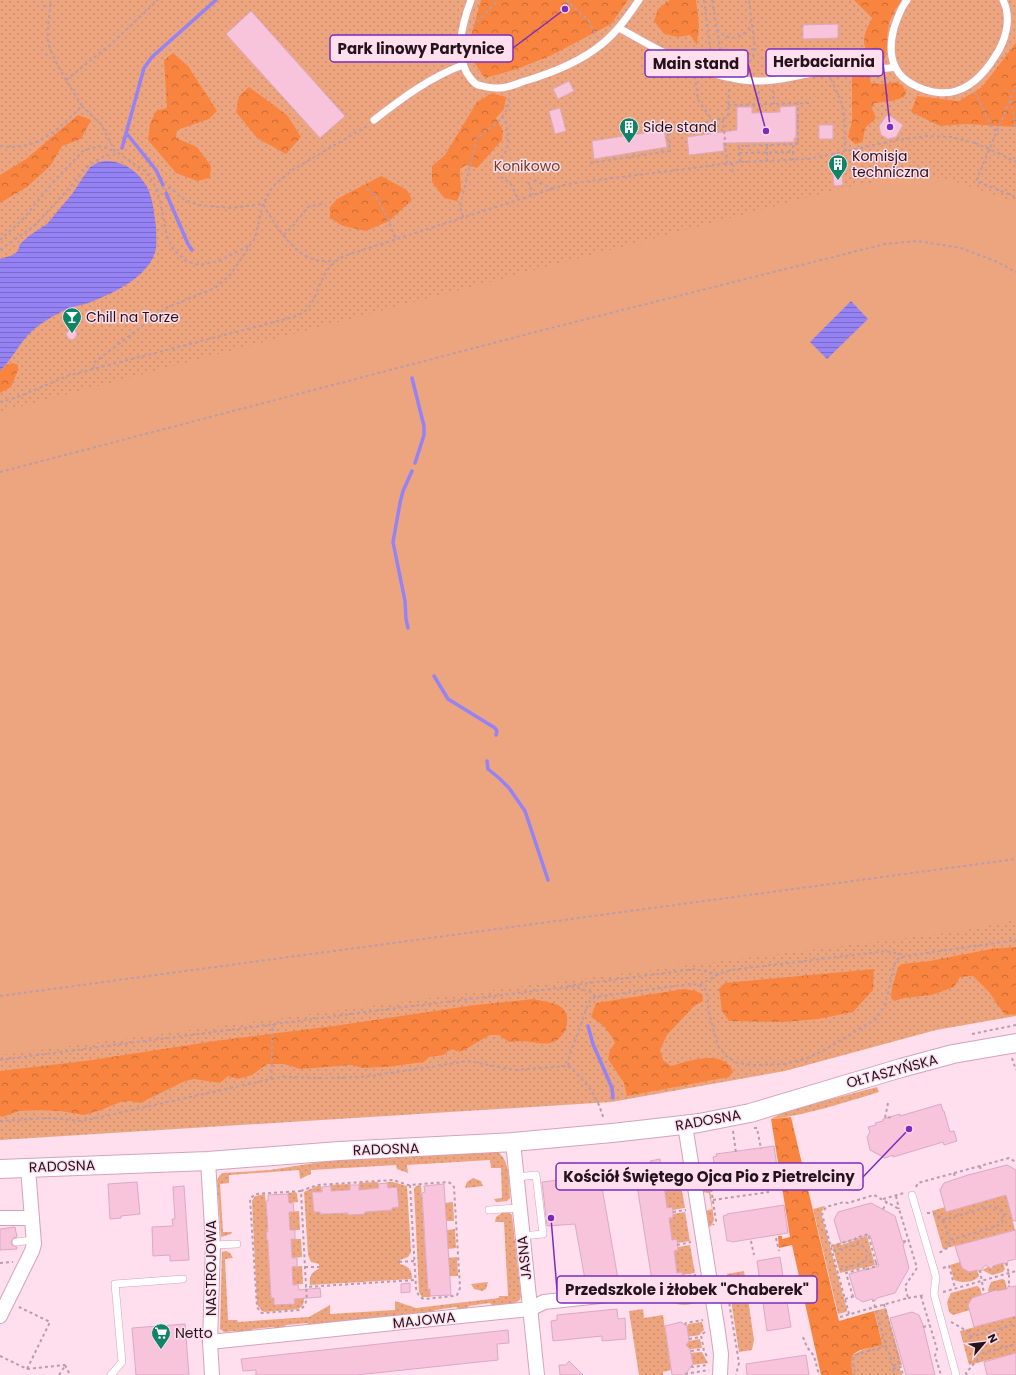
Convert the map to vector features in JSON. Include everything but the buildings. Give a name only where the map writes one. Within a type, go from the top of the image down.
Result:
[{"type":"street","name":"OŁTASZYŃSKA","points":[[769,1107],[946,1056],[1015,1047]]},
{"type":"street","name":"RADOSNA","points":[[0,1169],[208,1161],[331,1151],[512,1142],[612,1134],[685,1125],[750,1113],[769,1107]]},
{"type":"street","points":[[685,1125],[721,1354],[715,1373]]},
{"type":"street","name":"JASNA","points":[[512,1142],[537,1375]]},
{"type":"street","name":"NASTROJOWA","points":[[208,1161],[213,1245],[210,1342],[212,1375]]},
{"type":"street","points":[[0,1316],[32,1251],[34,1240],[28,1168]]},
{"type":"street","points":[[0,1218],[32,1218]]},
{"type":"street","name":"MAJOWA","points":[[210,1342],[530,1309],[544,1302],[637,1292]]},
{"type":"lane","points":[[471,0],[466,13],[460,46],[463,65],[466,72],[476,84],[496,88],[508,87],[572,64],[602,45],[620,28],[639,0]]},
{"type":"lane","points":[[907,0],[896,22],[891,41],[891,56],[897,71],[906,81],[932,92],[957,91],[978,79],[985,70],[1003,43],[1007,30],[1007,16],[1003,0]]},
{"type":"lane","points":[[620,28],[669,56],[694,67],[730,77],[759,82],[830,72],[895,67]]},
{"type":"lane","points":[[374,120],[400,100],[447,72],[463,65]]},
{"type":"lane","points":[[516,1177],[536,1175],[543,1234],[522,1236]]},
{"type":"lane","points":[[911,1192],[936,1277],[934,1294],[956,1375]]},
{"type":"lane","points":[[489,1210],[519,1208]]},
{"type":"lane","points":[[16,1242],[34,1240]]},
{"type":"lane","points":[[213,1245],[237,1244]]},
{"type":"lane","points":[[112,1375],[122,1362],[115,1284],[182,1279]]},
{"type":"path","points":[[51,0],[48,38],[52,52],[66,80],[82,106],[101,124],[115,151]]},
{"type":"path","points":[[66,80],[110,45],[158,0]]},
{"type":"path","points":[[463,28],[471,28],[498,0]]},
{"type":"path","points":[[566,0],[588,20],[602,45]]},
{"type":"path","points":[[704,0],[712,64],[709,72]]},
{"type":"path","points":[[712,0],[716,28],[724,61],[731,66],[738,67],[745,65],[754,56],[755,49],[749,0]]},
{"type":"path","points":[[43,6],[51,6]]},
{"type":"path","points":[[716,28],[720,33],[734,38],[741,37],[748,31],[752,23]]},
{"type":"path","points":[[721,53],[755,49]]},
{"type":"path","points":[[45,56],[52,52]]},
{"type":"path","points":[[694,67],[698,100],[713,121]]},
{"type":"path","points":[[830,72],[831,81],[842,104],[844,113],[845,151]]},
{"type":"path","points":[[590,163],[670,151],[667,127],[713,121],[728,117],[730,77]]},
{"type":"path","points":[[773,81],[774,104]]},
{"type":"path","points":[[759,82],[759,105]]},
{"type":"path","points":[[971,84],[991,125],[997,130]]},
{"type":"path","points":[[1016,86],[976,181],[1016,197]]},
{"type":"path","points":[[464,217],[460,206],[477,138],[500,120],[508,108],[508,87]]},
{"type":"path","points":[[1010,99],[1016,130]]},
{"type":"path","points":[[728,105],[810,103]]},
{"type":"path","points":[[740,162],[739,146],[798,144],[798,104]]},
{"type":"path","points":[[0,146],[27,145],[45,139],[82,106]]},
{"type":"path","points":[[502,116],[507,125],[508,139],[506,149],[496,165],[501,177],[511,184],[518,199]]},
{"type":"path","points":[[723,119],[727,164]]},
{"type":"path","points":[[93,370],[95,362],[166,308],[215,288],[231,274],[255,238],[263,204],[273,186],[294,169],[365,127],[374,120]]},
{"type":"path","points":[[0,402],[15,398],[70,375],[286,319],[303,313],[312,302],[326,271],[335,261],[344,256],[567,184],[740,162],[814,158],[897,140],[927,136],[951,137],[975,143],[1016,162]]},
{"type":"path","points":[[767,145],[767,161]]},
{"type":"path","points":[[793,145],[793,160]]},
{"type":"path","points":[[0,240],[24,218],[54,181],[83,151],[98,146],[119,153],[146,172],[154,184],[160,201],[168,236],[173,249],[186,261],[199,265],[219,261],[251,244]]},
{"type":"path","points":[[740,153],[793,152]]},
{"type":"path","points":[[0,250],[34,226],[89,164],[104,156],[119,153]]},
{"type":"path","points":[[499,160],[506,164]]},
{"type":"path","points":[[732,163],[733,175]]},
{"type":"path","points":[[534,180],[552,189]]},
{"type":"path","points":[[528,182],[533,195]]},
{"type":"path","points":[[156,190],[171,188],[184,198],[198,205],[231,208],[263,204]]},
{"type":"path","points":[[367,189],[372,191],[377,198],[396,239]]},
{"type":"path","points":[[284,235],[306,209],[325,203]]},
{"type":"path","points":[[263,204],[272,220],[284,235],[304,255],[314,260],[335,261]]},
{"type":"path","points":[[0,472],[543,330],[885,244],[917,241],[961,248],[995,261],[1016,272]]},
{"type":"path","points":[[0,996],[1016,859]]},
{"type":"path","points":[[568,1066],[569,1057],[588,1004],[595,997],[690,984],[700,985],[706,990],[708,997],[708,1009],[718,1046],[726,1056],[737,1063],[754,1065],[785,1064],[805,1059],[821,1052],[876,1019],[885,1005],[895,962],[899,958],[1016,940]]},
{"type":"path","points":[[700,985],[719,974],[731,970],[886,951],[906,956]]},
{"type":"path","points":[[0,1060],[695,969],[719,974]]},
{"type":"path","points":[[558,988],[574,987],[593,994],[595,997]]},
{"type":"path","points":[[271,1078],[273,1059],[273,1024]]},
{"type":"path","points":[[1015,1047],[1016,1070]]},
{"type":"path","points":[[0,1121],[49,1118],[82,1121],[271,1078],[364,1077],[468,1061],[514,1070],[568,1066],[584,1080],[599,1102]]},
{"type":"path","points":[[888,1103],[885,1118],[892,1116]]},
{"type":"path","points":[[751,1129],[757,1128],[761,1149]]},
{"type":"path","points":[[736,1153],[733,1131],[739,1130]]},
{"type":"path","points":[[882,1200],[911,1192],[918,1183],[1009,1158],[1016,1162]]},
{"type":"path","points":[[980,1166],[981,1172]]},
{"type":"path","points":[[954,1173],[955,1179]]},
{"type":"path","points":[[668,1180],[681,1177]]},
{"type":"path","points":[[301,1191],[307,1300],[304,1307],[300,1310],[262,1313],[257,1307],[250,1201],[252,1196],[255,1194],[301,1191],[317,1184],[394,1180],[410,1185],[445,1182],[453,1186],[460,1288],[457,1295],[424,1299],[417,1293],[410,1185]]},
{"type":"path","points":[[713,1200],[768,1192]]},
{"type":"path","points":[[849,1314],[822,1214],[826,1207],[844,1202],[848,1203],[874,1195],[899,1209]]},
{"type":"path","points":[[896,1196],[917,1268],[905,1286],[908,1298]]},
{"type":"path","points":[[883,1209],[887,1202]]},
{"type":"path","points":[[848,1203],[849,1208]]},
{"type":"path","points":[[943,1220],[992,1206],[999,1209],[1004,1214],[1002,1222],[997,1226],[950,1240]]},
{"type":"path","points":[[926,1209],[927,1213],[934,1213],[943,1220],[950,1240],[947,1248],[938,1253],[940,1257]]},
{"type":"path","points":[[673,1212],[686,1210]]},
{"type":"path","points":[[831,1246],[868,1234],[877,1266],[846,1273],[854,1297],[845,1299]]},
{"type":"path","points":[[776,1238],[779,1251]]},
{"type":"path","points":[[903,1242],[909,1240]]},
{"type":"path","points":[[751,1241],[754,1255]]},
{"type":"path","points":[[677,1245],[691,1242]]},
{"type":"path","points":[[832,1251],[858,1244],[863,1246],[866,1252],[866,1260]]},
{"type":"path","points":[[866,1260],[876,1263]]},
{"type":"path","points":[[838,1270],[862,1263],[866,1260]]},
{"type":"path","points":[[400,1262],[414,1261]]},
{"type":"path","points":[[0,1264],[11,1262]]},
{"type":"path","points":[[1006,1263],[1009,1287]]},
{"type":"path","points":[[943,1268],[949,1266],[955,1288]]},
{"type":"path","points":[[305,1267],[319,1267]]},
{"type":"path","points":[[980,1270],[984,1294]]},
{"type":"path","points":[[840,1317],[908,1298],[942,1292],[1016,1271]]},
{"type":"path","points":[[682,1277],[696,1275]]},
{"type":"path","points":[[306,1287],[415,1280]]},
{"type":"path","points":[[903,1281],[907,1283]]},
{"type":"path","points":[[942,1292],[944,1299]]},
{"type":"path","points":[[922,1296],[937,1349],[935,1356],[941,1375]]},
{"type":"path","points":[[873,1300],[893,1367],[893,1375]]},
{"type":"path","points":[[7,1301],[50,1322],[27,1369]]},
{"type":"path","points":[[884,1304],[900,1364],[893,1367]]},
{"type":"path","points":[[300,1310],[301,1314]]},
{"type":"path","points":[[685,1325],[686,1323],[708,1320]]},
{"type":"path","points":[[950,1321],[969,1332],[977,1360],[966,1373],[967,1375]]},
{"type":"path","points":[[970,1337],[1016,1324]]},
{"type":"path","points":[[923,1327],[930,1325]]},
{"type":"path","points":[[689,1339],[702,1337]]},
{"type":"path","points":[[803,1337],[814,1356],[819,1375]]},
{"type":"path","points":[[976,1355],[1016,1344]]},
{"type":"path","points":[[856,1375],[852,1362],[855,1355],[886,1346]]},
{"type":"path","points":[[691,1351],[704,1349]]},
{"type":"path","points":[[0,1356],[27,1369],[65,1365]]},
{"type":"path","points":[[691,1366],[711,1364]]},
{"type":"path","points":[[60,1375],[65,1365]]},
{"type":"path","points":[[65,1365],[70,1375]]},
{"type":"path","points":[[893,1367],[901,1367],[903,1375]]},
{"type":"path","points":[[685,1374],[715,1373]]},
{"type":"green space","name":"Konikowo","points":[[0,0],[1016,0],[1016,1016],[936,1030],[785,1071],[611,1102],[0,1140]]},
{"type":"green space","points":[[481,0],[628,0],[611,24],[552,55],[517,69],[485,78],[472,59],[471,36]]},
{"type":"green space","points":[[670,0],[696,0],[699,25],[697,45],[690,35],[678,37],[664,34],[654,21],[658,9]]},
{"type":"green space","points":[[854,0],[902,0],[890,21],[884,61],[870,59],[865,48],[864,38],[872,18]]},
{"type":"green space","points":[[1016,43],[1016,127],[966,124],[940,126],[911,112],[917,96],[959,101],[982,87]]},
{"type":"green space","points":[[173,53],[188,66],[217,111],[209,119],[177,130],[176,138],[197,147],[211,166],[210,178],[197,181],[176,173],[148,140],[150,123],[156,111],[167,108],[164,60]]},
{"type":"green space","points":[[869,74],[871,83],[883,84],[897,82],[903,86],[906,93],[904,97],[892,101],[874,103],[872,108],[876,118],[865,128],[863,140],[860,143],[855,144],[848,137],[852,121],[852,76]]},
{"type":"green space","points":[[249,87],[287,115],[301,137],[286,154],[257,138],[236,112],[239,96]]},
{"type":"green space","points":[[492,93],[506,97],[504,109],[496,118],[503,131],[502,140],[477,168],[466,165],[460,169],[461,191],[457,201],[444,198],[432,182],[432,166],[445,155],[477,102]]},
{"type":"green space","points":[[78,115],[91,120],[81,139],[62,146],[51,165],[27,187],[0,203],[0,175],[26,159]]},
{"type":"green space","points":[[381,176],[407,190],[412,200],[389,221],[366,231],[343,226],[330,218],[330,207],[337,199]]},
{"type":"green space","points":[[923,177],[948,179],[1016,202],[1016,920],[962,931],[484,991],[0,1055],[0,412],[847,187],[891,179]]},
{"type":"green space","points":[[13,363],[18,365],[18,370],[11,387],[0,393],[0,371],[6,365]]},
{"type":"green space","points":[[1016,947],[1016,1014],[1005,1015],[989,992],[973,976],[960,977],[954,987],[932,995],[904,998],[894,1001],[891,998],[892,988],[898,967],[902,964],[930,961],[991,949]]},
{"type":"green space","points":[[874,969],[873,990],[853,1012],[818,1019],[784,1022],[729,1021],[722,1011],[719,989],[725,983]]},
{"type":"green space","points":[[684,989],[696,991],[702,994],[703,1001],[694,1006],[667,1035],[660,1050],[663,1060],[671,1066],[696,1059],[714,1058],[722,1060],[733,1072],[729,1077],[627,1096],[624,1083],[608,1059],[610,1050],[615,1043],[605,1028],[591,1017],[596,1003]]},
{"type":"green space","points":[[534,999],[558,1005],[566,1014],[567,1026],[565,1031],[556,1041],[550,1043],[522,1041],[509,1042],[499,1035],[490,1035],[460,1052],[451,1049],[443,1055],[429,1057],[424,1062],[386,1067],[363,1068],[351,1065],[300,1069],[284,1064],[267,1064],[252,1075],[238,1079],[228,1076],[220,1083],[194,1079],[185,1081],[140,1103],[129,1101],[120,1102],[84,1115],[61,1111],[36,1110],[19,1111],[2,1117],[0,1116],[0,1071],[85,1061],[215,1041],[334,1026],[475,1005]]},
{"type":"green space","points":[[877,1087],[879,1092],[812,1112],[771,1119],[786,1111]]},
{"type":"green space","points":[[791,1117],[839,1321],[874,1311],[882,1343],[881,1345],[856,1352],[853,1355],[851,1366],[853,1375],[821,1375],[792,1245],[779,1248],[778,1236],[782,1236],[782,1239],[790,1237],[771,1119]]},
{"type":"green space","points":[[498,1152],[505,1161],[507,1167],[510,1198],[507,1201],[496,1202],[494,1199],[502,1198],[501,1168],[491,1168],[490,1160],[407,1165],[408,1173],[397,1169],[396,1165],[311,1170],[311,1174],[300,1179],[299,1170],[229,1175],[229,1183],[220,1184],[223,1232],[232,1232],[231,1234],[221,1237],[217,1180],[223,1173],[270,1170],[340,1159]]},
{"type":"green space","points":[[473,1178],[481,1181],[483,1186],[465,1188],[467,1182]]},
{"type":"green space","points":[[680,1180],[685,1208],[672,1210],[672,1207],[667,1208],[664,1185],[668,1185],[668,1182]]},
{"type":"green space","points":[[378,1182],[379,1188],[359,1190],[359,1183]]},
{"type":"green space","points":[[387,1182],[407,1186],[411,1252],[408,1257],[400,1260],[400,1264],[409,1269],[412,1279],[310,1285],[311,1275],[319,1269],[319,1264],[311,1262],[308,1255],[304,1192],[317,1186],[321,1186],[322,1192],[312,1193],[314,1212],[320,1212],[321,1214],[365,1214],[365,1212],[392,1210],[392,1208],[398,1207],[397,1188],[388,1188]]},
{"type":"green space","points":[[699,1182],[710,1189],[714,1220],[711,1226],[706,1227],[705,1211],[712,1209],[709,1193],[702,1192]]},
{"type":"green space","points":[[350,1184],[350,1190],[331,1191],[330,1185]]},
{"type":"green space","points":[[421,1185],[426,1262],[429,1274],[427,1275],[428,1289],[430,1289],[430,1297],[422,1297],[419,1292],[414,1189],[416,1186]]},
{"type":"green space","points":[[288,1193],[297,1193],[298,1202],[289,1203]]},
{"type":"green space","points":[[265,1194],[267,1216],[269,1216],[270,1228],[267,1229],[271,1298],[274,1298],[274,1305],[295,1303],[294,1294],[304,1293],[303,1304],[298,1309],[264,1312],[257,1304],[252,1201],[255,1196]]},
{"type":"green space","points":[[1006,1195],[1015,1230],[943,1249],[932,1211],[945,1207],[946,1212]]},
{"type":"green space","points":[[453,1202],[454,1221],[446,1221],[445,1203]]},
{"type":"green space","points":[[825,1206],[821,1213],[847,1310],[846,1312],[838,1314],[813,1209]]},
{"type":"green space","points":[[299,1211],[300,1230],[290,1230],[289,1212]]},
{"type":"green space","points":[[685,1212],[690,1241],[677,1243],[672,1240],[669,1218],[673,1218],[673,1214]]},
{"type":"green space","points":[[502,1213],[509,1213],[512,1215],[521,1296],[520,1300],[515,1303],[505,1304],[506,1306],[493,1306],[490,1303],[469,1306],[466,1310],[460,1310],[456,1307],[435,1310],[432,1313],[311,1326],[307,1323],[286,1325],[283,1329],[278,1330],[273,1327],[253,1329],[249,1333],[236,1335],[235,1331],[224,1332],[220,1329],[222,1252],[226,1251],[230,1253],[233,1258],[225,1259],[228,1320],[237,1320],[238,1322],[309,1317],[330,1305],[330,1314],[395,1310],[395,1301],[416,1308],[508,1296],[504,1222],[495,1222],[496,1217]]},
{"type":"green space","points":[[455,1229],[456,1248],[448,1249],[447,1230]]},
{"type":"green space","points":[[867,1236],[875,1265],[840,1273],[832,1245],[841,1243],[841,1245]]},
{"type":"green space","points":[[291,1239],[301,1239],[302,1257],[292,1258]]},
{"type":"green space","points":[[690,1245],[695,1273],[682,1275],[682,1272],[677,1273],[674,1251],[678,1250],[678,1247]]},
{"type":"green space","points":[[457,1257],[458,1276],[450,1276],[448,1258]]},
{"type":"green space","points":[[960,1262],[962,1267],[966,1270],[977,1270],[979,1276],[968,1282],[954,1280],[950,1265]]},
{"type":"green space","points":[[1003,1263],[1005,1269],[1003,1272],[992,1275],[982,1270],[988,1267],[993,1267]]},
{"type":"green space","points":[[302,1266],[303,1284],[293,1285],[292,1267]]},
{"type":"green space","points":[[744,1271],[754,1340],[752,1350],[739,1352],[727,1274]]},
{"type":"green space","points":[[696,1277],[698,1290],[702,1293],[703,1300],[692,1304],[683,1305],[672,1301],[681,1299],[679,1283],[683,1282],[683,1279]]},
{"type":"green space","points":[[1002,1279],[1005,1280],[1007,1289],[995,1290],[989,1294],[988,1290],[991,1282]]},
{"type":"green space","points":[[488,1282],[486,1289],[482,1291],[474,1289],[471,1284]]},
{"type":"green space","points":[[977,1286],[980,1288],[982,1295],[970,1310],[953,1315],[949,1312],[947,1302],[951,1293]]},
{"type":"green space","points":[[886,1308],[902,1365],[899,1366],[902,1375],[853,1375],[850,1361],[853,1356],[860,1351],[882,1343],[874,1311]]},
{"type":"green space","points":[[643,1309],[644,1318],[663,1315],[671,1370],[663,1372],[663,1375],[639,1375],[629,1311]]},
{"type":"green space","points":[[1016,1316],[1016,1353],[969,1365],[960,1331]]},
{"type":"green space","points":[[702,1322],[704,1330],[700,1335],[687,1337],[688,1324]]},
{"type":"green space","points":[[700,1339],[702,1348],[690,1349],[687,1347],[689,1341]]},
{"type":"green space","points":[[702,1352],[708,1363],[692,1365],[689,1353]]},
{"type":"shaded area","points":[[104,161],[116,162],[128,167],[138,175],[146,185],[152,200],[156,226],[156,248],[153,258],[140,275],[121,288],[91,302],[62,312],[36,327],[0,371],[0,259],[13,255],[18,251],[20,244],[30,235],[47,224],[72,194],[90,167]]},
{"type":"shaded area","points":[[851,301],[868,319],[827,359],[810,342]]},
{"type":"waterway","points":[[122,148],[144,68],[152,57],[216,0]]},
{"type":"waterway","points":[[127,134],[156,170],[163,185]]},
{"type":"waterway","points":[[166,193],[192,250]]},
{"type":"waterway","points":[[412,378],[424,426],[424,435],[415,463]]},
{"type":"waterway","points":[[408,628],[405,601],[393,542],[403,491],[412,471]]},
{"type":"waterway","points":[[434,676],[448,699],[495,728],[497,731],[496,735]]},
{"type":"waterway","points":[[487,761],[488,769],[509,788],[525,811],[548,880]]},
{"type":"waterway","points":[[588,1026],[593,1044],[612,1088],[613,1098]]},
{"type":"place","name":"Park linowy Partynice","points":[[565,9]]},
{"type":"place","name":"Herbaciarnia","points":[[890,127]]},
{"type":"place","name":"Main stand","points":[[766,131]]},
{"type":"place","name":"Side stand","points":[[629,144]]},
{"type":"place","name":"Komisja techniczna","points":[[838,181]]},
{"type":"place","name":"Chill na Torze","points":[[72,334]]},
{"type":"place","name":"Kościół Świętego Ojca Pio z Pietrelciny","points":[[909,1129]]},
{"type":"place","name":"Przedszkole i żłobek \"Chaberek\"","points":[[551,1218]]},
{"type":"place","name":"Netto","points":[[161,1350]]}]
